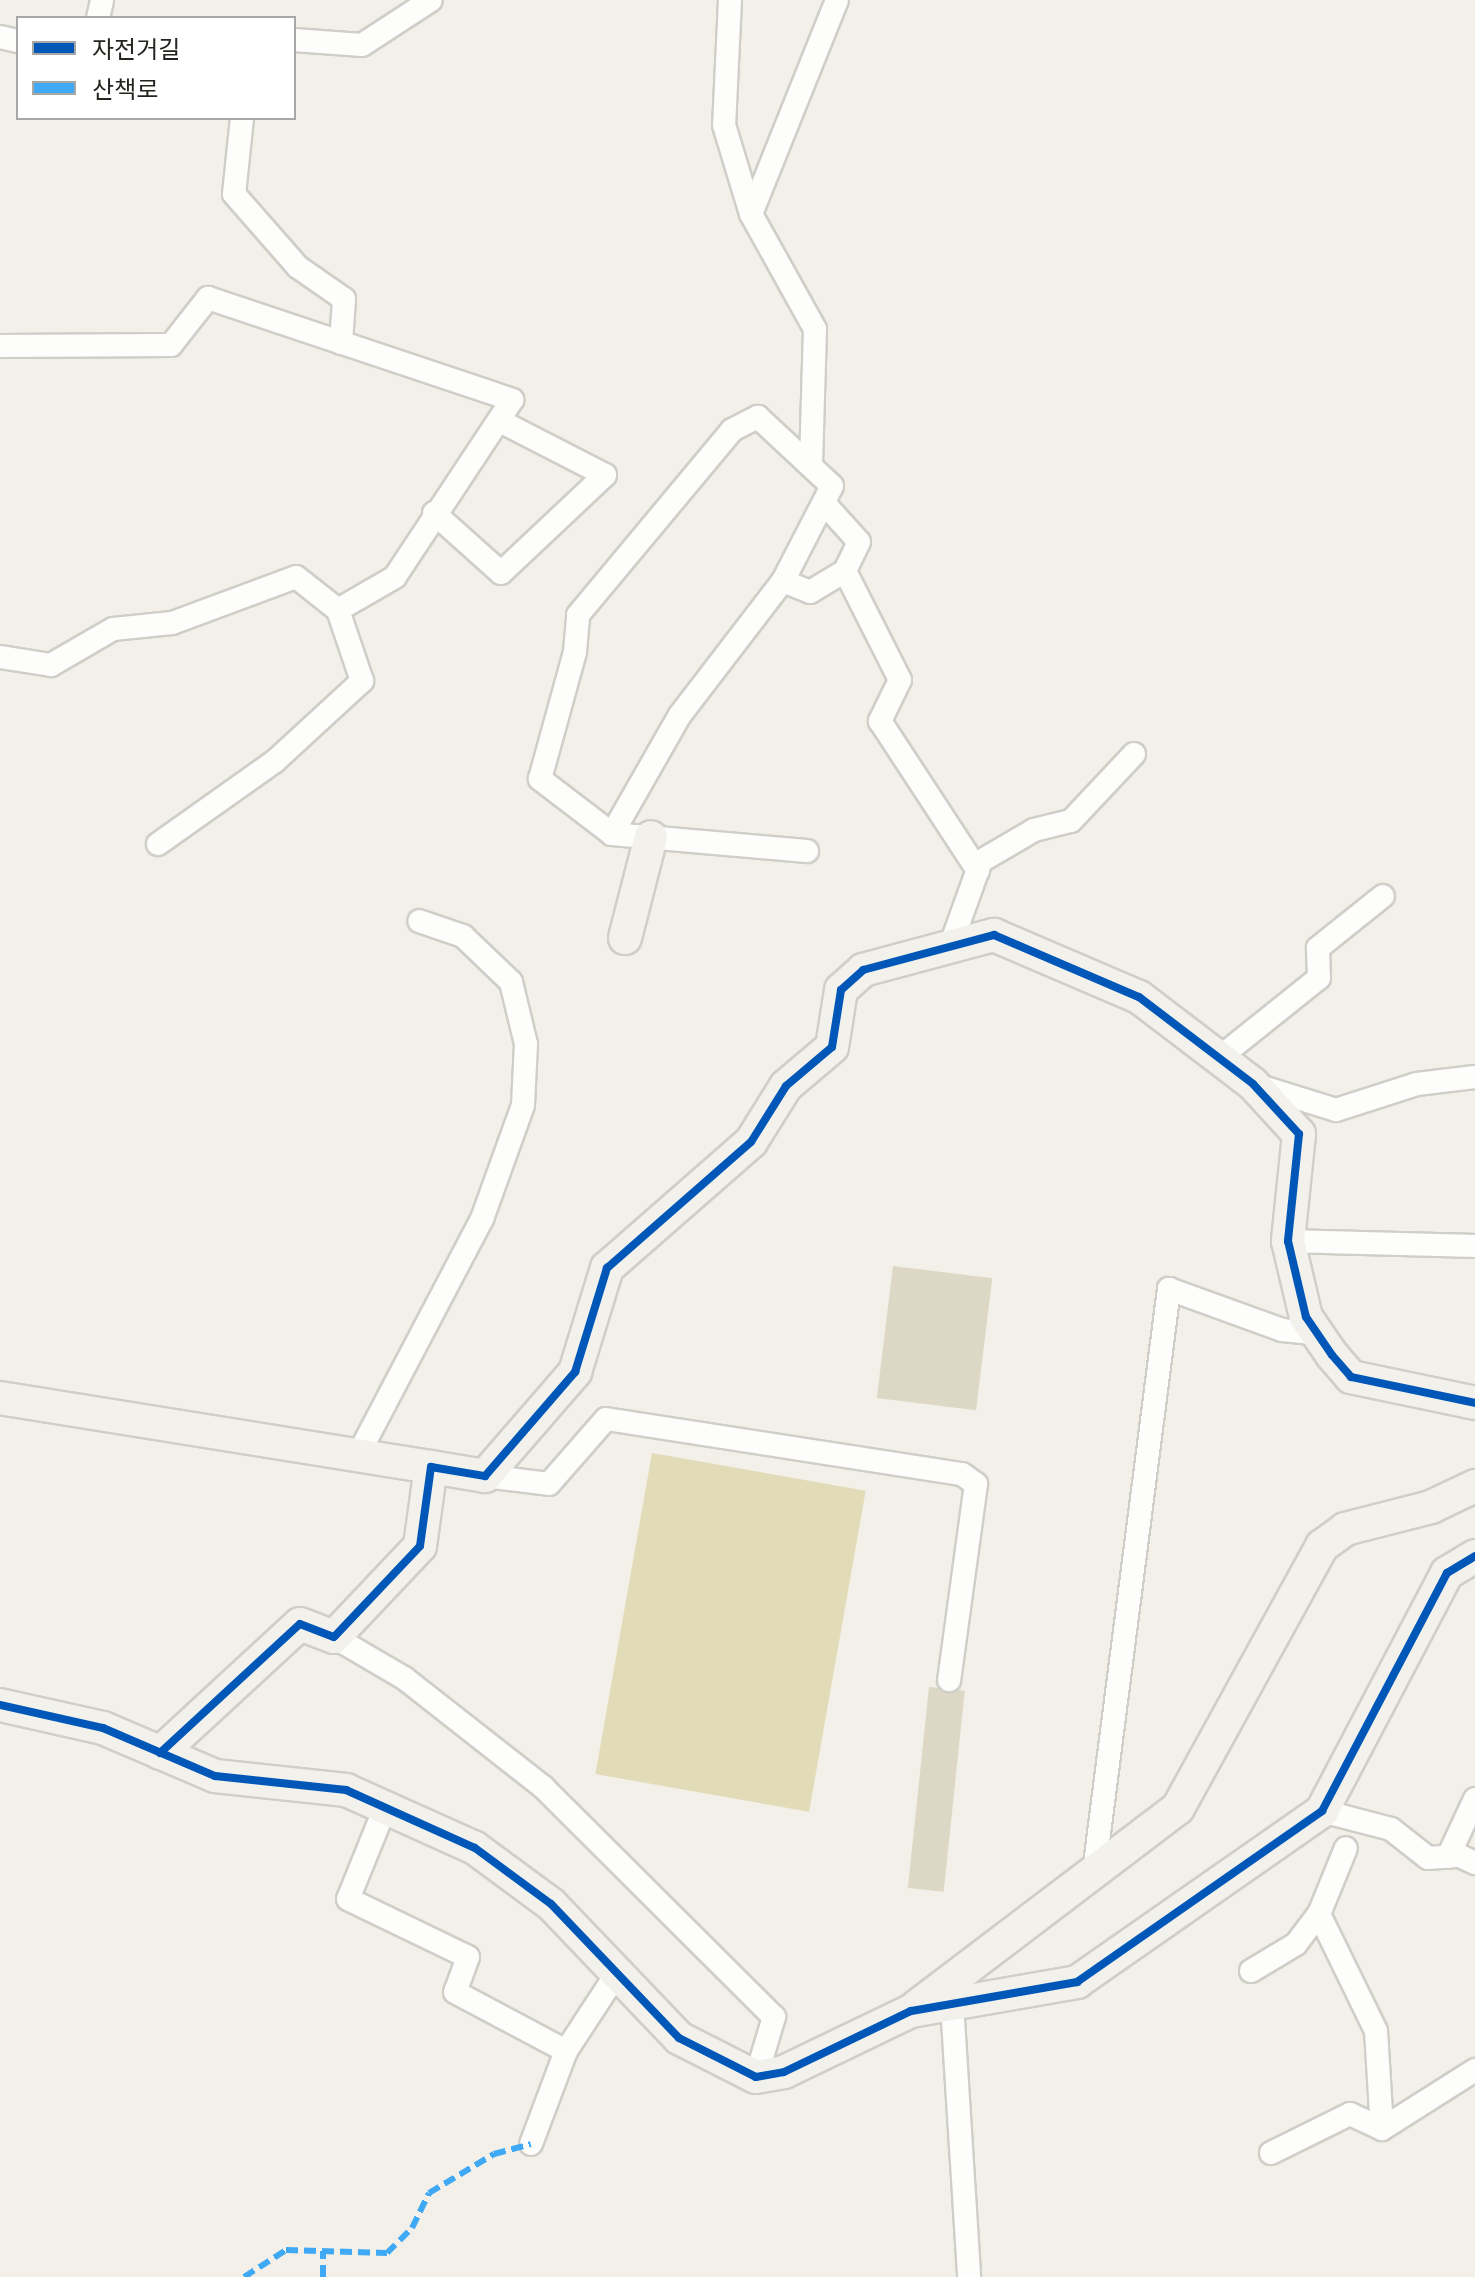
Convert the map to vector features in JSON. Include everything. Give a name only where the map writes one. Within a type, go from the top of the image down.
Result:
[{"type":"street","points":[[296,40],[362,45],[431,0]]},
{"type":"street","points":[[730,0],[724,125],[751,214],[815,329],[811,466]]},
{"type":"street","points":[[751,214],[837,0]]},
{"type":"street","points":[[242,120],[234,194],[298,267],[344,299],[341,343]]},
{"type":"street","points":[[0,346],[171,345],[208,298],[512,400],[502,422],[434,513],[395,577],[338,610]]},
{"type":"street","points":[[612,834],[680,715],[783,581],[832,486],[758,417],[732,430],[578,615],[575,652],[540,779],[612,834],[807,851]]},
{"type":"street","points":[[434,513],[501,573],[605,475],[502,422]]},
{"type":"street","points":[[783,581],[810,592],[845,571],[859,542],[824,503]]},
{"type":"street","points":[[845,571],[900,680],[880,721],[978,871]]},
{"type":"street","points":[[0,657],[51,665],[113,629],[172,623],[296,577],[338,610],[362,681],[274,762],[158,844]]},
{"type":"street","points":[[950,947],[981,861],[1034,830],[1071,821],[1134,754]]},
{"type":"street","points":[[625,938],[651,837]]},
{"type":"street","points":[[1219,1058],[1319,978],[1318,948],[1383,896]]},
{"type":"street","points":[[358,1455],[482,1219],[523,1105],[526,1044],[511,982],[463,936],[419,921]]},
{"type":"street","points":[[485,1476],[575,1372],[607,1268],[751,1142],[786,1086],[832,1047],[841,990],[863,970],[994,935],[1139,997],[1253,1084],[1299,1134],[1288,1241],[1306,1317],[1322,1334],[1351,1377],[1475,1403]]},
{"type":"street","points":[[1253,1084],[1336,1110],[1417,1084],[1475,1077]]},
{"type":"street","points":[[1288,1241],[1475,1246]]},
{"type":"street","points":[[1094,1872],[1169,1289],[1282,1330],[1322,1334]]},
{"type":"street","points":[[0,1398],[549,1484],[606,1419],[962,1474],[976,1484],[949,1680]]},
{"type":"street","points":[[334,1637],[420,1546],[431,1467]]},
{"type":"street","points":[[0,1705],[103,1728],[215,1776],[346,1790],[475,1848],[551,1904],[679,2038],[756,2077],[784,2072],[911,2011],[1178,1808],[1322,1546],[1345,1529],[1431,1507],[1475,1486]]},
{"type":"street","points":[[911,2011],[1077,1982],[1322,1811],[1447,1573],[1475,1556]]},
{"type":"street","points":[[160,1753],[300,1624],[334,1637],[404,1678],[543,1787],[774,2017],[756,2077]]},
{"type":"street","points":[[1448,1857],[1475,1799]]},
{"type":"street","points":[[385,1808],[348,1899],[468,1957],[455,1992],[566,2051]]},
{"type":"street","points":[[1322,1811],[1391,1829],[1428,1858],[1448,1857],[1475,1863]]},
{"type":"street","points":[[1251,1971],[1296,1944],[1319,1914],[1346,1848]]},
{"type":"street","points":[[1319,1914],[1376,2031],[1382,2129]]},
{"type":"street","points":[[531,2144],[566,2051],[617,1973]]},
{"type":"street","points":[[952,2004],[969,2277]]},
{"type":"street","points":[[1382,2129],[1475,2070]]},
{"type":"street","points":[[1271,2153],[1350,2114],[1382,2129]]},
{"type":"shaded area","points":[[652,1453],[866,1491],[809,1812],[595,1774]]},
{"type":"building","points":[[893,1266],[992,1278],[976,1410],[877,1398]]},
{"type":"building","points":[[929,1687],[965,1691],[944,1892],[908,1888]]},
{"type":"marked path","points":[[244,2277],[286,2250],[387,2253],[412,2228],[429,2193],[494,2154],[531,2144]]},
{"type":"marked path","points":[[323,2251],[323,2277]]},
{"type":"cycle path","points":[[160,1753],[300,1624],[334,1637],[420,1546],[431,1467],[485,1476],[575,1372],[607,1268],[751,1142],[786,1086],[832,1047],[841,990],[863,970],[994,935],[1139,997],[1253,1084],[1299,1134],[1288,1241],[1306,1317],[1332,1355],[1351,1377],[1475,1403]]},
{"type":"cycle path","points":[[0,1705],[103,1728],[215,1776],[346,1790],[475,1848],[551,1904],[679,2038],[756,2077],[784,2072],[911,2011],[1077,1982],[1322,1811],[1447,1573],[1475,1556]]}]
